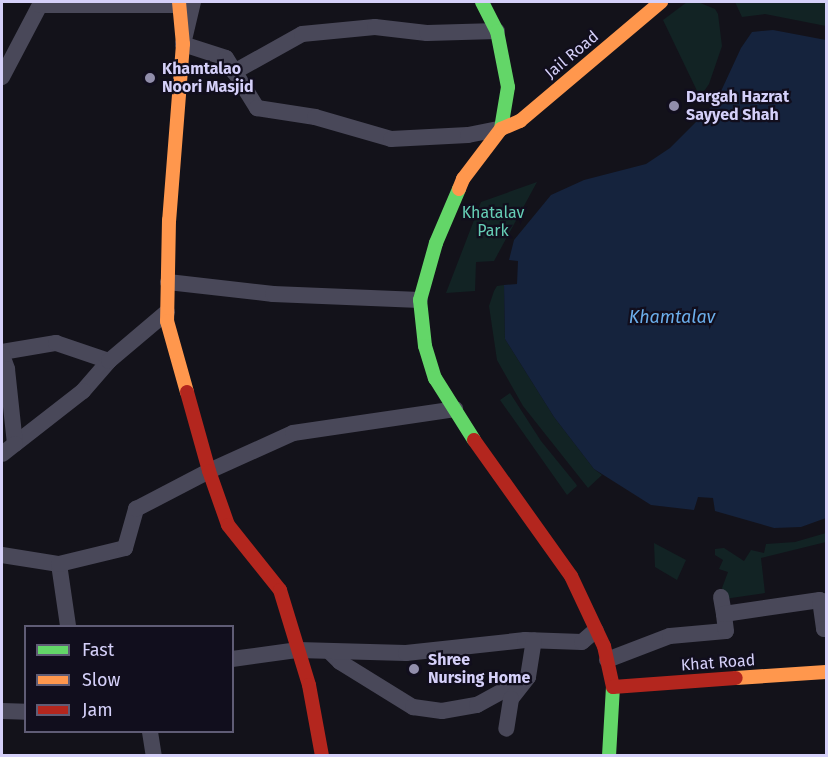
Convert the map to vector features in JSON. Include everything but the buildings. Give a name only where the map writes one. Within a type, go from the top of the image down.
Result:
[{"type":"main road","points":[[482,2],[497,31],[508,87],[501,129],[464,179],[436,243],[420,300],[425,346],[435,378],[571,576],[596,630],[607,660],[613,687],[609,756]]},
{"type":"main road","name":"Jail Road","points":[[501,129],[520,121],[661,2]]},
{"type":"main road","points":[[183,44],[169,220],[167,321],[209,471],[228,525],[280,590],[309,685],[322,756]]},
{"type":"main road","name":"Khat Road","points":[[613,687],[826,672]]},
{"type":"street","points":[[2,77],[40,5],[184,3],[183,44],[226,58],[257,108],[315,117],[391,139],[468,135],[501,129]]},
{"type":"street","points":[[234,72],[302,34],[375,27],[427,33],[497,31]]},
{"type":"street","points":[[168,282],[273,294],[420,300]]},
{"type":"street","points":[[2,454],[83,391],[109,361],[167,312]]},
{"type":"street","points":[[15,444],[7,369],[2,353],[56,343],[109,361]]},
{"type":"street","points":[[2,555],[59,564],[125,548],[136,509],[209,471],[293,433],[455,409]]},
{"type":"street","points":[[59,564],[68,625]]},
{"type":"street","points":[[607,660],[676,635],[726,631],[723,606],[820,600],[824,629],[826,629]]},
{"type":"street","points":[[234,659],[298,651],[406,653],[534,640],[582,642],[596,630]]},
{"type":"street","points":[[506,729],[511,699],[528,677],[534,640]]},
{"type":"street","points":[[330,652],[340,662],[413,707],[442,711],[477,705],[528,677]]},
{"type":"street","points":[[2,711],[24,712]]},
{"type":"street","points":[[150,733],[154,756]]},
{"type":"green space","points":[[687,2],[698,2],[715,9],[718,14],[722,46],[709,84],[700,97],[663,20]]},
{"type":"green space","points":[[735,2],[826,2],[826,26],[765,14],[742,17]]},
{"type":"green space","name":"Khatalav Park","points":[[537,182],[494,261],[476,262],[475,291],[446,293],[481,202]]},
{"type":"green space","name":"Khatalav Park","points":[[504,285],[505,339],[554,417],[594,469],[602,475],[588,488],[523,406],[497,360],[489,306],[497,286]]},
{"type":"green space","points":[[510,393],[541,441],[576,484],[577,486],[567,495],[500,400]]},
{"type":"green space","points":[[826,533],[826,542],[761,558],[765,593],[724,599],[722,588],[728,572],[719,569],[723,560],[715,555],[715,549],[724,548],[744,561],[751,550],[764,553],[766,544],[795,542]]},
{"type":"green space","points":[[654,543],[686,560],[677,580],[655,567]]},
{"type":"water","name":"Khamtalav","points":[[773,30],[826,40],[826,518],[801,527],[774,528],[715,511],[713,498],[698,497],[694,510],[651,505],[594,469],[554,417],[505,339],[504,285],[517,284],[518,261],[509,260],[514,240],[551,195],[584,180],[646,164],[670,148],[716,102],[741,48],[752,32]]},
{"type":"traffic: fast","points":[[482,2],[497,31],[508,87],[501,129]]},
{"type":"traffic: fast","points":[[459,189],[436,243],[420,300],[425,346],[435,378],[474,440]]},
{"type":"traffic: fast","points":[[609,756],[613,687]]},
{"type":"traffic: slow","points":[[179,2],[183,44],[169,220],[167,321],[187,392]]},
{"type":"traffic: slow","points":[[459,189],[463,179],[501,129],[520,121],[661,2]]},
{"type":"traffic: slow","points":[[736,678],[826,672]]},
{"type":"traffic: jam","points":[[187,392],[209,471],[228,525],[280,590],[309,685],[322,756]]},
{"type":"traffic: jam","points":[[474,440],[571,576],[604,646],[613,687],[736,678]]},
{"type":"place","name":"Khamtalao Noori Masjid","points":[[150,78]]},
{"type":"place","name":"Dargah Hazrat Sayyed Shah","points":[[674,106]]},
{"type":"place","name":"Shree Nursing Home","points":[[414,669]]}]
